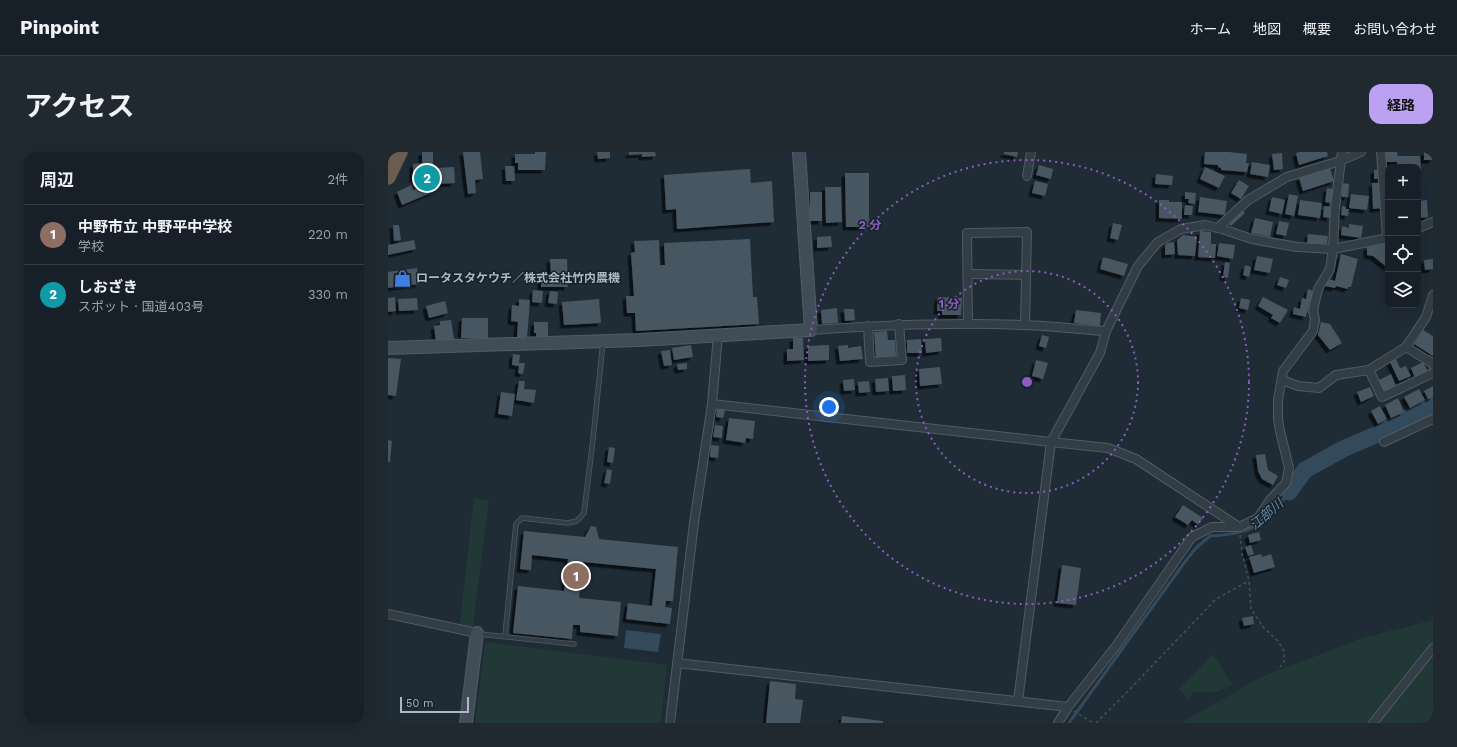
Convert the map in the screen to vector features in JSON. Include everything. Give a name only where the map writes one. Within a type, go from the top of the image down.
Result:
[{"type":"highway","points":[[388,177],[400,152]]},
{"type":"street","points":[[799,152],[811,330]]},
{"type":"street","points":[[1027,176],[1031,152]]},
{"type":"street","points":[[1058,723],[1068,706],[1116,646],[1192,538],[1212,527],[1239,527],[1258,518],[1270,500],[1286,483],[1289,468],[1282,443],[1278,419],[1278,400],[1283,371],[1313,331],[1315,320],[1313,310],[1318,289],[1330,269],[1333,249],[1335,208],[1342,152]]},
{"type":"street","points":[[1218,228],[1248,200],[1288,177],[1340,161],[1361,152]]},
{"type":"street","points":[[1381,152],[1388,236]]},
{"type":"street","points":[[1421,227],[1433,222]]},
{"type":"street","points":[[1018,701],[1051,442],[1100,353],[1106,331],[1138,266],[1158,242],[1181,229],[1205,225],[1252,239],[1297,247],[1333,249],[1385,239]]},
{"type":"street","points":[[968,324],[967,233],[1027,232],[1025,325]]},
{"type":"street","points":[[968,274],[1026,275]]},
{"type":"street","points":[[1282,380],[1298,386],[1319,388],[1336,375],[1369,370],[1406,347],[1426,317],[1433,295]]},
{"type":"street","points":[[868,326],[870,362],[902,360],[899,324]]},
{"type":"street","points":[[388,348],[603,341],[899,324],[1025,325],[1106,331]]},
{"type":"street","points":[[670,723],[702,463],[712,404],[718,335]]},
{"type":"street","points":[[1406,347],[1433,365]]},
{"type":"street","points":[[1369,370],[1382,397],[1433,373]]},
{"type":"street","points":[[712,404],[1108,448],[1136,459],[1239,527]]},
{"type":"street","points":[[1384,442],[1433,419]]},
{"type":"street","points":[[388,614],[477,633],[466,723]]},
{"type":"street","points":[[1373,723],[1433,648]]},
{"type":"street","points":[[677,663],[1068,706]]},
{"type":"lane","points":[[505,636],[516,524],[522,518],[568,523],[577,521],[584,513],[603,341]]},
{"type":"lane","points":[[477,633],[574,644]]},
{"type":"path","points":[[1239,527],[1242,552],[1249,582],[1251,610],[1263,628],[1278,641],[1284,651],[1284,662],[1280,666]]},
{"type":"path","points":[[1068,706],[1094,723],[1130,689],[1216,599],[1249,582]]},
{"type":"green space","points":[[474,498],[489,500],[472,633],[459,630]]},
{"type":"green space","points":[[1433,620],[1433,723],[1181,723],[1259,678],[1362,638]]},
{"type":"green space","points":[[485,642],[667,665],[661,723],[475,723]]},
{"type":"green space","points":[[1213,654],[1233,685],[1217,692],[1195,692],[1188,698],[1178,689]]},
{"type":"water","points":[[626,630],[661,634],[658,652],[624,648]]},
{"type":"building","points":[[422,152],[433,152],[433,192],[402,205],[397,192],[411,185],[413,190],[420,188],[420,178],[413,179],[413,164],[422,163]]},
{"type":"building","points":[[463,152],[480,152],[483,179],[475,180],[476,193],[468,194]]},
{"type":"building","points":[[535,152],[546,152],[545,170],[518,170],[518,163],[515,163],[515,154],[535,154]]},
{"type":"building","points":[[597,152],[610,152],[610,158],[598,159]]},
{"type":"building","points":[[629,152],[655,152],[656,156],[642,157],[642,154],[629,155]]},
{"type":"building","points":[[1004,152],[1018,152],[1017,157],[1004,154]]},
{"type":"building","points":[[1205,152],[1247,154],[1246,163],[1249,163],[1247,172],[1221,170],[1218,165],[1204,164]]},
{"type":"building","points":[[1327,152],[1328,156],[1299,165],[1296,153]]},
{"type":"building","points":[[1386,152],[1397,152],[1398,156],[1420,156],[1421,164],[1397,164],[1397,162],[1386,162]]},
{"type":"building","points":[[1424,152],[1433,152],[1433,160],[1424,160]]},
{"type":"building","points":[[1282,153],[1283,169],[1274,170],[1272,154]]},
{"type":"building","points":[[1252,162],[1270,165],[1268,177],[1250,174]]},
{"type":"building","points":[[1039,165],[1053,169],[1051,179],[1036,175]]},
{"type":"building","points":[[505,166],[514,166],[515,181],[506,181]]},
{"type":"building","points":[[454,167],[455,183],[437,184],[436,168]]},
{"type":"building","points":[[1205,167],[1225,176],[1219,188],[1200,179]]},
{"type":"building","points":[[1330,168],[1334,181],[1303,191],[1299,178]]},
{"type":"building","points":[[750,169],[751,183],[772,181],[774,222],[677,229],[676,209],[666,210],[664,175]]},
{"type":"building","points":[[1374,170],[1381,170],[1381,179],[1374,179]]},
{"type":"building","points":[[845,173],[869,173],[869,227],[846,227]]},
{"type":"building","points":[[1156,174],[1173,176],[1172,185],[1155,184]]},
{"type":"building","points":[[1239,180],[1249,186],[1241,199],[1231,193]]},
{"type":"building","points":[[1035,181],[1048,184],[1045,196],[1032,193]]},
{"type":"building","points":[[1342,183],[1349,184],[1348,197],[1342,197]]},
{"type":"building","points":[[1372,183],[1381,183],[1383,208],[1373,209]]},
{"type":"building","points":[[825,187],[841,187],[842,222],[826,223]]},
{"type":"building","points":[[1327,188],[1334,189],[1332,203],[1325,202]]},
{"type":"building","points":[[810,192],[822,192],[822,221],[810,221]]},
{"type":"building","points":[[1185,192],[1196,193],[1195,204],[1188,203],[1189,199],[1185,199]]},
{"type":"building","points":[[1289,194],[1298,196],[1294,216],[1285,214]]},
{"type":"building","points":[[1351,194],[1369,196],[1367,210],[1349,208]]},
{"type":"building","points":[[1200,197],[1227,201],[1225,215],[1198,212]]},
{"type":"building","points":[[1272,197],[1285,200],[1282,214],[1269,211]]},
{"type":"building","points":[[1159,200],[1182,202],[1182,219],[1159,218]]},
{"type":"building","points":[[1300,200],[1322,203],[1320,218],[1298,215]]},
{"type":"building","points":[[1427,200],[1428,217],[1421,218],[1421,201]]},
{"type":"building","points":[[1185,205],[1193,206],[1192,215],[1184,215]]},
{"type":"building","points":[[1324,206],[1332,207],[1330,218],[1323,217]]},
{"type":"building","points":[[1342,206],[1349,209],[1348,216],[1341,215]]},
{"type":"building","points":[[1240,209],[1245,213],[1231,226],[1227,222]]},
{"type":"building","points":[[1255,218],[1273,222],[1270,237],[1251,233]]},
{"type":"building","points":[[1279,221],[1289,223],[1286,236],[1276,234]]},
{"type":"building","points":[[1113,223],[1122,225],[1118,240],[1110,238]]},
{"type":"building","points":[[1349,224],[1363,226],[1361,238],[1341,235],[1342,226],[1349,228]]},
{"type":"building","points":[[393,225],[399,225],[401,240],[394,241]]},
{"type":"building","points":[[1200,231],[1211,232],[1211,244],[1216,244],[1215,258],[1198,257]]},
{"type":"building","points":[[1308,234],[1328,236],[1327,244],[1307,243]]},
{"type":"building","points":[[1183,235],[1197,237],[1195,256],[1178,255],[1177,240]]},
{"type":"building","points":[[831,236],[832,247],[817,248],[817,237]]},
{"type":"building","points":[[750,239],[753,297],[757,297],[759,324],[636,331],[635,313],[627,313],[626,296],[634,296],[631,253],[635,252],[634,241],[659,240],[660,265],[665,265],[664,243]]},
{"type":"building","points":[[414,240],[416,249],[388,255],[388,245]]},
{"type":"building","points":[[1174,242],[1175,254],[1165,255],[1165,246],[1167,243]]},
{"type":"building","points":[[1219,243],[1235,245],[1233,259],[1217,256]]},
{"type":"building","points":[[1385,244],[1385,266],[1373,256],[1367,255],[1367,247]]},
{"type":"building","points":[[1341,254],[1358,259],[1351,287],[1348,287],[1348,289],[1336,286],[1335,288],[1325,286],[1329,279],[1335,281]]},
{"type":"building","points":[[1257,256],[1273,259],[1270,273],[1254,270]]},
{"type":"building","points":[[1103,257],[1128,264],[1124,276],[1100,269]]},
{"type":"building","points":[[550,259],[567,259],[568,287],[541,287],[541,274],[551,274]]},
{"type":"building","points":[[1433,259],[1433,269],[1425,270],[1424,260]]},
{"type":"building","points":[[1225,262],[1230,263],[1228,278],[1223,277]]},
{"type":"building","points":[[1245,265],[1251,267],[1249,277],[1243,275]]},
{"type":"building","name":"ロータスタケウチ／株式会社竹内農機","points":[[417,268],[419,284],[388,288],[388,272]]},
{"type":"building","points":[[1280,277],[1289,280],[1286,288],[1277,285]]},
{"type":"building","points":[[1308,289],[1313,291],[1306,317],[1293,314],[1294,307],[1300,309],[1302,298],[1306,299]]},
{"type":"building","points":[[533,290],[543,291],[542,303],[532,302]]},
{"type":"building","points":[[550,291],[558,292],[557,304],[548,303]]},
{"type":"building","points":[[395,297],[396,311],[388,312],[388,298]]},
{"type":"building","points":[[938,297],[962,298],[961,315],[942,315],[942,311],[937,311]]},
{"type":"building","points":[[1263,297],[1288,310],[1280,323],[1271,318],[1273,315],[1258,306]]},
{"type":"building","points":[[417,298],[418,310],[399,311],[398,299]]},
{"type":"building","points":[[1241,298],[1250,300],[1248,310],[1239,308]]},
{"type":"building","points":[[519,299],[530,300],[527,338],[517,337],[518,322],[511,321],[512,305],[519,306]]},
{"type":"building","points":[[599,299],[601,323],[564,325],[562,302]]},
{"type":"building","points":[[445,301],[448,313],[429,318],[426,306]]},
{"type":"building","points":[[837,308],[838,323],[822,324],[821,310]]},
{"type":"building","points":[[844,309],[854,309],[855,320],[845,321]]},
{"type":"building","points":[[1076,310],[1101,313],[1100,326],[1074,323]]},
{"type":"building","points":[[462,318],[488,318],[488,338],[461,338]]},
{"type":"building","points":[[451,320],[454,339],[436,342],[434,326],[440,325],[440,321]]},
{"type":"building","points":[[534,322],[548,322],[548,337],[536,337],[536,333],[534,333]]},
{"type":"building","points":[[1321,322],[1330,324],[1342,343],[1330,350],[1318,335]]},
{"type":"building","points":[[1423,330],[1433,336],[1433,356],[1414,344]]},
{"type":"building","points":[[887,331],[888,340],[895,340],[896,357],[876,359],[874,332]]},
{"type":"building","points":[[1042,335],[1049,337],[1046,348],[1039,346]]},
{"type":"building","points":[[793,338],[803,338],[804,360],[787,361],[787,349],[793,349]]},
{"type":"building","points":[[941,338],[942,351],[926,353],[925,339]]},
{"type":"building","points":[[921,339],[922,353],[907,353],[907,340]]},
{"type":"building","points":[[691,345],[693,357],[674,360],[672,348]]},
{"type":"building","points":[[829,345],[829,360],[808,361],[808,346]]},
{"type":"building","points":[[848,345],[848,348],[861,346],[863,359],[840,361],[838,346]]},
{"type":"building","points":[[670,350],[672,365],[664,366],[661,351]]},
{"type":"building","points":[[513,354],[520,355],[519,363],[525,363],[523,374],[518,373],[519,366],[512,365]]},
{"type":"building","points":[[388,358],[401,359],[396,396],[388,395]]},
{"type":"building","points":[[1396,359],[1400,368],[1406,366],[1411,376],[1399,381],[1390,362]]},
{"type":"building","points":[[1036,360],[1048,363],[1043,379],[1032,376]]},
{"type":"building","points":[[1423,362],[1428,372],[1415,378],[1411,368]]},
{"type":"building","points":[[687,363],[687,369],[678,370],[677,364]]},
{"type":"building","points":[[940,367],[942,384],[920,386],[919,369]]},
{"type":"building","points":[[1391,374],[1396,386],[1384,391],[1379,380]]},
{"type":"building","points":[[905,375],[906,390],[893,391],[892,376]]},
{"type":"building","points":[[888,378],[889,391],[876,392],[875,379]]},
{"type":"building","points":[[854,379],[855,390],[844,391],[843,380]]},
{"type":"building","points":[[519,381],[525,381],[524,389],[536,390],[534,403],[516,400]]},
{"type":"building","points":[[869,381],[870,392],[859,393],[858,382]]},
{"type":"building","points":[[1433,386],[1433,397],[1428,399],[1424,391]]},
{"type":"building","points":[[1370,387],[1374,396],[1361,402],[1357,392]]},
{"type":"building","points":[[1419,389],[1425,400],[1410,408],[1404,397]]},
{"type":"building","points":[[501,392],[515,394],[512,416],[498,414]]},
{"type":"building","points":[[1398,398],[1404,412],[1391,418],[1385,405]]},
{"type":"building","points":[[1380,406],[1387,419],[1378,424],[1371,411]]},
{"type":"building","points":[[717,409],[725,410],[723,418],[716,417]]},
{"type":"building","points":[[729,418],[755,421],[753,439],[746,438],[745,443],[726,440]]},
{"type":"building","points":[[715,425],[723,426],[722,438],[713,437]]},
{"type":"building","points":[[388,440],[392,441],[390,462],[388,462]]},
{"type":"building","points":[[711,445],[719,446],[718,458],[710,457]]},
{"type":"building","points":[[609,447],[615,448],[613,463],[607,462]]},
{"type":"building","points":[[1265,454],[1268,470],[1278,476],[1273,485],[1262,479],[1258,471],[1256,455]]},
{"type":"building","points":[[607,469],[612,470],[610,484],[604,483]]},
{"type":"building","points":[[1183,505],[1203,518],[1198,525],[1192,520],[1188,525],[1175,517]]},
{"type":"building","points":[[591,526],[596,527],[599,539],[678,547],[673,601],[666,601],[665,607],[672,608],[670,624],[626,619],[628,603],[652,606],[656,569],[583,562],[579,598],[621,602],[618,636],[580,632],[580,625],[573,625],[572,639],[513,633],[518,586],[564,591],[568,559],[532,555],[531,570],[520,569],[524,531],[585,537]]},
{"type":"building","points":[[1259,532],[1261,540],[1250,543],[1248,535]]},
{"type":"building","points":[[1251,545],[1254,554],[1248,556],[1245,547]]},
{"type":"building","points":[[1261,554],[1262,557],[1271,554],[1275,567],[1254,573],[1249,557]]},
{"type":"building","points":[[1062,565],[1081,568],[1076,605],[1057,603]]},
{"type":"building","points":[[1253,616],[1254,624],[1244,626],[1242,618]]},
{"type":"building","points":[[770,681],[796,684],[795,699],[803,700],[800,723],[766,723]]},
{"type":"building","points":[[842,716],[883,721],[883,723],[841,723]]},
{"type":"waterway","name":"江部川","points":[[1289,492],[1305,470],[1343,449],[1380,433],[1433,404]]},
{"type":"waterway","name":"江部川","points":[[1069,723],[1196,548],[1210,536],[1237,533],[1256,526],[1272,513],[1289,492]]},
{"type":"place","name":"しおざき","points":[[427,178]]},
{"type":"place","name":"ロータスタケウチ／株式会社竹内農機","points":[[403,278]]},
{"type":"place","name":"中野市立 中野平中学校","points":[[576,576]]}]
